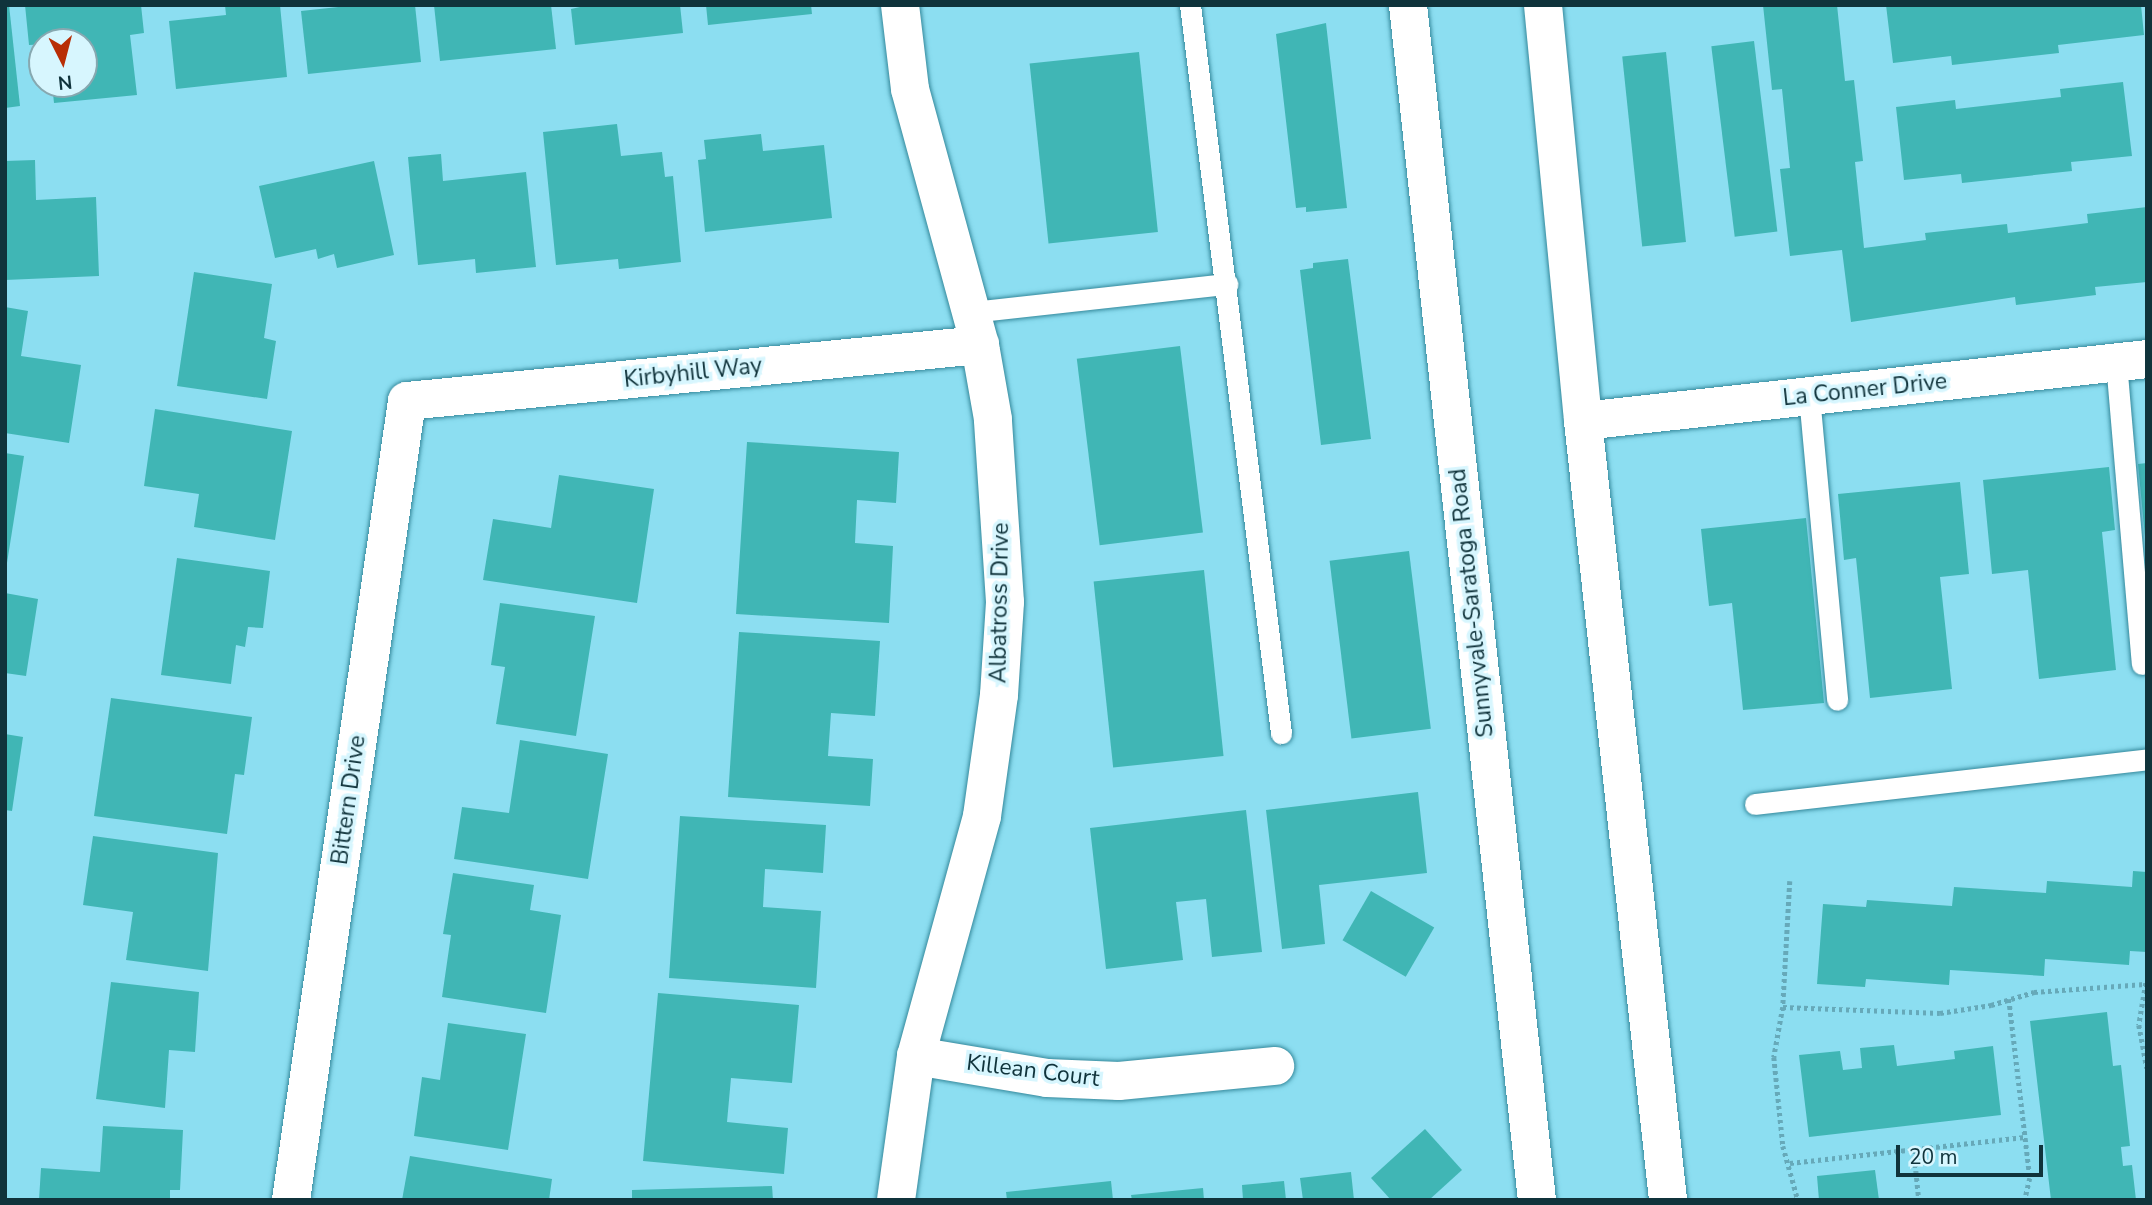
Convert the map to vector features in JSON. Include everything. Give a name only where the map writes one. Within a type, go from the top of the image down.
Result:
[{"type":"street","name":"Albatross Drive","points":[[896,1200],[916,1056],[982,816],[999,695],[1005,602],[1001,508],[993,419],[976,328],[910,89],[900,5]]},
{"type":"street","name":"Sunnyvale-Saratoga Road","points":[[1408,5],[1537,1200]]},
{"type":"street","points":[[1543,5],[1583,421],[1668,1200]]},
{"type":"street","name":"Kirbyhill Way","points":[[407,401],[976,328]]},
{"type":"street","name":"La Conner Drive","points":[[1583,421],[2131,361]]},
{"type":"street","name":"Bittern Drive","points":[[291,1200],[407,401]]},
{"type":"street","name":"Killean Court","points":[[916,1056],[1047,1078],[1119,1081],[1275,1066]]},
{"type":"lane","points":[[1190,5],[1227,284],[1281,733]]},
{"type":"lane","points":[[976,328],[1227,284]]},
{"type":"lane","points":[[2131,361],[2142,664]]},
{"type":"lane","points":[[1809,396],[1837,700]]},
{"type":"lane","points":[[1755,803],[2147,759]]},
{"type":"path","points":[[1790,881],[1783,1007],[1774,1057],[1783,1146],[1790,1163],[1798,1200]]},
{"type":"path","points":[[1783,1007],[1940,1013],[2079,986],[2146,983],[2139,1026],[2147,1068]]},
{"type":"path","points":[[2009,999],[2030,1178],[2025,1200]]},
{"type":"path","points":[[1790,1163],[2025,1137]]},
{"type":"path","points":[[1914,1150],[1919,1200]]},
{"type":"building","points":[[5,5],[9,5],[20,106],[5,108]]},
{"type":"building","points":[[25,5],[141,5],[144,33],[130,35],[137,95],[54,103],[53,98],[98,98],[98,28],[28,28],[28,35]]},
{"type":"building","points":[[225,5],[280,5],[287,77],[176,89],[169,21],[226,15]]},
{"type":"building","points":[[357,5],[415,5],[421,62],[308,74],[301,11]]},
{"type":"building","points":[[434,5],[551,5],[556,49],[440,61]]},
{"type":"building","points":[[589,5],[680,5],[683,33],[575,45],[571,9]]},
{"type":"building","points":[[706,5],[811,5],[812,14],[708,25]]},
{"type":"building","points":[[1763,5],[1837,5],[1845,81],[1854,80],[1863,161],[1855,162],[1864,248],[1926,240],[1925,233],[2007,224],[2008,233],[2088,223],[2087,214],[2147,207],[2147,282],[2095,287],[2096,295],[2016,305],[2015,297],[1851,322],[1842,250],[1790,256],[1780,169],[1790,168],[1782,89],[1772,90]]},
{"type":"building","points":[[1886,5],[2141,5],[2144,35],[2058,45],[2059,53],[1952,65],[1951,56],[1893,63]]},
{"type":"building","points":[[1326,23],[1347,208],[1306,212],[1306,207],[1296,208],[1276,34]]},
{"type":"building","points":[[1754,41],[1777,232],[1735,237],[1711,46]]},
{"type":"building","points":[[1139,52],[1158,232],[1049,244],[1030,63]]},
{"type":"building","points":[[1666,52],[1686,242],[1642,247],[1622,57]]},
{"type":"building","points":[[2123,82],[2132,156],[2071,162],[2072,171],[1962,183],[1961,174],[1904,180],[1896,107],[1955,100],[1956,109],[2061,97],[2060,89]]},
{"type":"building","points":[[617,124],[621,156],[662,152],[665,177],[673,176],[681,262],[619,269],[618,259],[556,265],[543,132]]},
{"type":"building","points":[[761,134],[763,151],[824,145],[832,218],[705,232],[698,160],[706,159],[704,140]]},
{"type":"building","points":[[441,154],[443,181],[526,172],[536,267],[476,273],[475,259],[418,265],[408,157]]},
{"type":"building","points":[[35,160],[36,200],[96,197],[99,276],[5,280],[5,161]]},
{"type":"building","points":[[374,161],[394,255],[337,268],[334,254],[318,259],[316,249],[275,258],[259,186]]},
{"type":"building","points":[[1348,259],[1371,439],[1321,445],[1300,270],[1313,268],[1313,263]]},
{"type":"building","points":[[194,272],[272,284],[264,338],[276,341],[267,399],[177,386]]},
{"type":"building","points":[[5,307],[28,311],[21,356],[81,365],[69,443],[5,433]]},
{"type":"building","points":[[1180,346],[1203,533],[1100,545],[1077,359]]},
{"type":"building","points":[[155,409],[292,431],[275,540],[194,527],[199,494],[144,486]]},
{"type":"building","points":[[747,442],[899,452],[896,503],[857,500],[855,543],[893,546],[889,623],[736,614]]},
{"type":"building","points":[[5,453],[24,456],[7,563],[5,563]]},
{"type":"building","points":[[2147,463],[2147,537],[2145,537],[2138,464]]},
{"type":"building","points":[[2109,467],[2115,530],[2102,532],[2116,670],[2039,679],[2028,570],[1992,574],[1983,480]]},
{"type":"building","points":[[559,475],[654,489],[637,603],[483,580],[493,519],[551,528]]},
{"type":"building","points":[[1960,482],[1969,574],[1940,577],[1952,689],[1870,698],[1856,558],[1844,560],[1838,494]]},
{"type":"building","points":[[1806,518],[1824,703],[1743,710],[1732,603],[1709,606],[1701,529]]},
{"type":"building","points":[[1409,551],[1431,729],[1351,738],[1330,561]]},
{"type":"building","points":[[177,558],[270,571],[263,628],[248,627],[245,647],[236,645],[231,684],[161,675]]},
{"type":"building","points":[[1204,570],[1224,756],[1113,768],[1094,582]]},
{"type":"building","points":[[5,593],[38,599],[26,676],[5,673]]},
{"type":"building","points":[[500,603],[595,616],[576,736],[496,724],[505,667],[491,665]]},
{"type":"building","points":[[739,632],[880,641],[875,716],[831,713],[828,756],[873,759],[870,806],[728,797]]},
{"type":"building","points":[[111,698],[252,717],[244,775],[235,774],[227,834],[94,816]]},
{"type":"building","points":[[5,734],[23,737],[12,811],[5,810]]},
{"type":"building","points":[[520,740],[608,754],[588,879],[454,859],[462,807],[509,813]]},
{"type":"building","points":[[1418,792],[1427,873],[1319,885],[1325,944],[1282,949],[1266,810]]},
{"type":"building","points":[[1246,810],[1262,952],[1212,957],[1206,899],[1176,902],[1183,960],[1106,969],[1090,828]]},
{"type":"building","points":[[680,816],[826,825],[823,873],[765,869],[763,907],[821,911],[816,988],[669,978]]},
{"type":"building","points":[[93,836],[218,853],[208,971],[126,960],[133,912],[83,905]]},
{"type":"building","points":[[2133,871],[2147,872],[2147,952],[2130,951],[2129,965],[2045,959],[2044,976],[1950,970],[1949,985],[1866,979],[1865,987],[1817,984],[1823,904],[1866,907],[1867,900],[1952,906],[1954,887],[2046,893],[2047,881],[2132,887]]},
{"type":"building","points":[[453,873],[534,885],[530,910],[561,915],[546,1013],[442,997],[451,935],[443,934]]},
{"type":"building","points":[[1371,891],[1434,927],[1406,977],[1342,940]]},
{"type":"building","points":[[111,982],[199,992],[195,1052],[169,1050],[165,1108],[96,1099]]},
{"type":"building","points":[[658,993],[799,1005],[792,1083],[731,1078],[727,1122],[788,1128],[784,1174],[643,1161]]},
{"type":"building","points":[[2107,1012],[2113,1066],[2121,1065],[2130,1146],[2121,1147],[2123,1166],[2132,1165],[2136,1200],[2051,1200],[2030,1021]]},
{"type":"building","points":[[448,1023],[526,1034],[508,1150],[414,1136],[422,1077],[440,1080]]},
{"type":"building","points":[[1894,1045],[1897,1066],[1955,1059],[1954,1051],[1993,1046],[2001,1115],[1809,1137],[1799,1055],[1840,1051],[1843,1070],[1862,1068],[1860,1048]]},
{"type":"building","points":[[103,1126],[183,1130],[180,1190],[170,1190],[170,1200],[39,1200],[41,1168],[100,1172]]},
{"type":"building","points":[[1425,1129],[1462,1170],[1429,1200],[1391,1200],[1371,1178]]},
{"type":"building","points":[[410,1156],[552,1179],[549,1200],[402,1200]]},
{"type":"building","points":[[1875,1170],[1879,1200],[1819,1200],[1817,1176]]},
{"type":"building","points":[[1351,1172],[1354,1200],[1303,1200],[1300,1178]]},
{"type":"building","points":[[1111,1181],[1113,1200],[1007,1200],[1006,1192]]},
{"type":"building","points":[[1284,1181],[1286,1200],[1243,1200],[1242,1185]]},
{"type":"building","points":[[772,1186],[773,1200],[632,1200],[632,1190]]},
{"type":"building","points":[[1203,1188],[1204,1200],[1132,1200],[1131,1195]]}]
